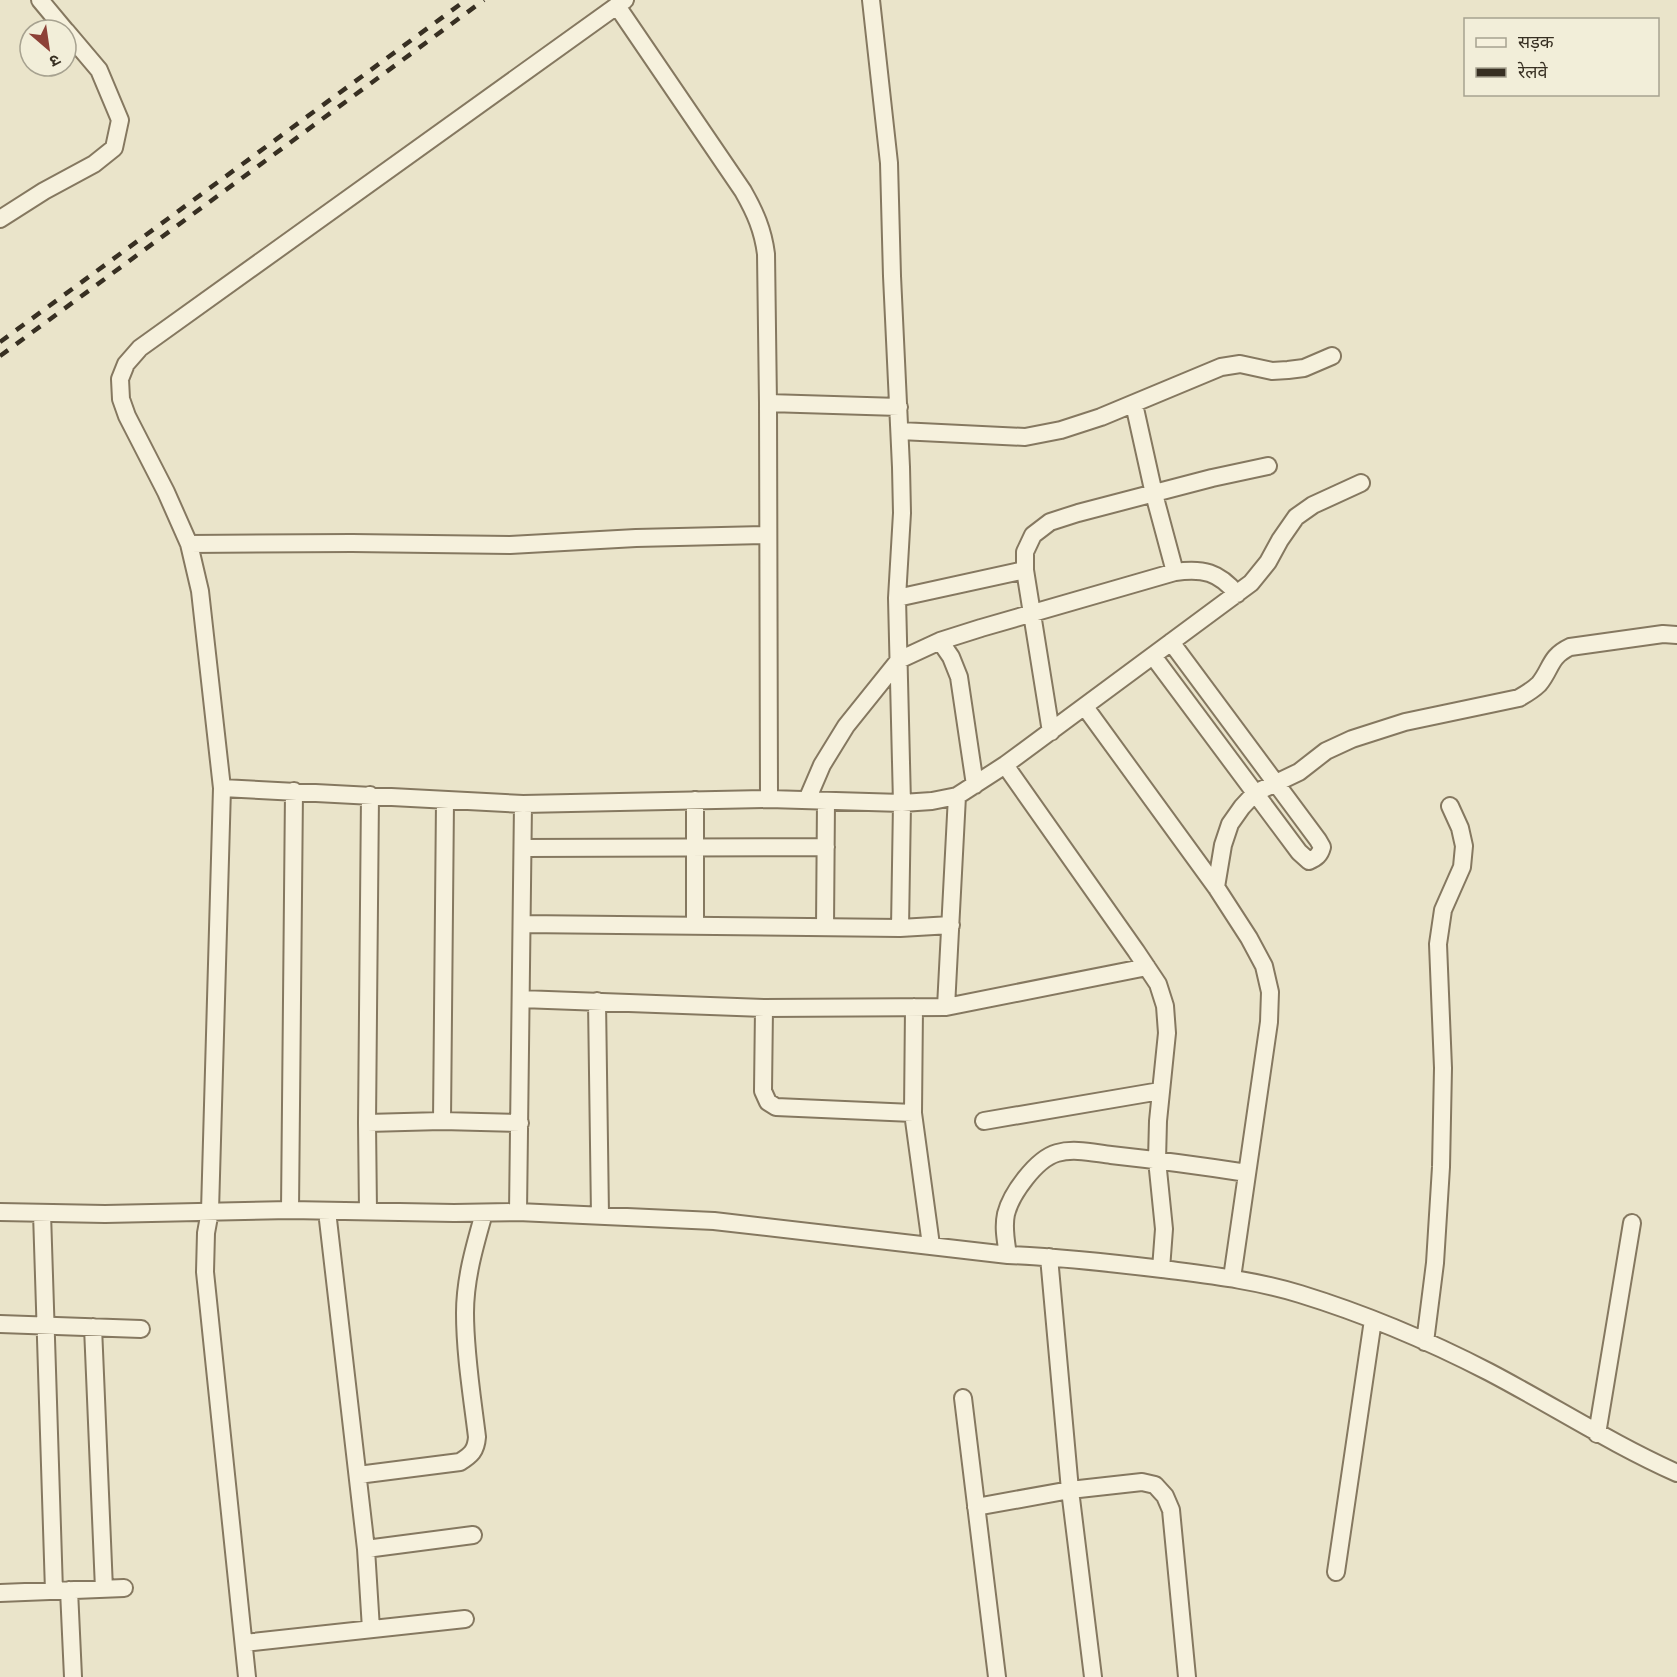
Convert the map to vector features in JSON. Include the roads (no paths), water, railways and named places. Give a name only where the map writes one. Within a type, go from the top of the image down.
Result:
[{"type":"street","points":[[40,0],[56,18]]},
{"type":"street","points":[[871,0],[889,163],[900,431],[902,513],[897,598],[902,803],[900,927]]},
{"type":"street","points":[[247,1677],[205,1272],[206,1233],[210,1211],[222,788],[200,591],[189,544],[166,492],[127,416],[121,399],[120,379],[126,364],[140,348],[621,3],[743,191],[756,213],[763,232],[766,254],[768,403],[768,799]]},
{"type":"street","points":[[0,219],[44,190],[94,164],[114,148],[120,120],[99,70],[78,45]]},
{"type":"street","points":[[900,431],[1025,437],[1061,430],[1101,417],[1221,367],[1240,364],[1272,370],[1288,370],[1304,368],[1332,356]]},
{"type":"street","points":[[768,403],[899,407]]},
{"type":"street","points":[[1134,404],[1154,494],[1175,572]]},
{"type":"street","points":[[1051,732],[1024,570],[1025,552],[1033,535],[1050,522],[1078,513],[1268,466]]},
{"type":"street","points":[[222,788],[524,804],[768,799],[902,803],[932,801],[957,796],[1051,732],[1251,583],[1268,562],[1296,517],[1313,506],[1361,483]]},
{"type":"street","points":[[189,544],[510,545],[768,534]]},
{"type":"street","points":[[897,598],[1024,570]]},
{"type":"street","points":[[807,800],[822,765],[846,726],[899,660],[940,641],[1175,572],[1192,570],[1214,573],[1228,582],[1237,594]]},
{"type":"street","points":[[1216,887],[1223,845],[1230,824],[1242,807],[1255,793],[1299,772],[1326,751],[1352,739],[1405,722],[1519,698],[1532,691],[1540,682],[1552,660],[1560,652],[1570,647],[1663,634],[1677,635]]},
{"type":"street","points":[[940,641],[951,657],[959,678],[975,785]]},
{"type":"street","points":[[1153,656],[1304,858],[1309,861],[1315,859],[1321,853],[1322,847],[1171,642]]},
{"type":"street","points":[[1085,707],[1216,887],[1264,966],[1270,992],[1269,1022],[1232,1278]]},
{"type":"street","points":[[1005,765],[1147,967],[1158,984],[1165,1006],[1167,1033],[1160,1091],[1157,1160],[1164,1229],[1161,1269]]},
{"type":"street","points":[[290,1210],[294,791]]},
{"type":"street","points":[[368,1211],[370,795]]},
{"type":"street","points":[[946,1007],[957,796]]},
{"type":"street","points":[[695,800],[695,926]]},
{"type":"street","points":[[442,1121],[445,801]]},
{"type":"street","points":[[825,927],[826,801]]},
{"type":"street","points":[[518,1212],[524,804]]},
{"type":"street","points":[[1425,1342],[1435,1263],[1441,1167],[1443,1068],[1438,944],[1443,910],[1462,867],[1464,846],[1460,828],[1450,806]]},
{"type":"street","points":[[523,848],[826,847]]},
{"type":"street","points":[[522,924],[825,927],[951,925]]},
{"type":"street","points":[[521,999],[764,1008],[946,1007],[1147,967]]},
{"type":"street","points":[[597,1001],[600,1215]]},
{"type":"street","points":[[914,1007],[913,1113],[931,1245]]},
{"type":"street","points":[[764,1008],[763,1091],[768,1102],[776,1107],[913,1113]]},
{"type":"street","points":[[984,1120],[1160,1091]]},
{"type":"street","points":[[367,1123],[442,1121],[520,1123]]},
{"type":"street","points":[[1008,1255],[1005,1229],[1011,1199],[1035,1167],[1045,1158],[1057,1153],[1072,1150],[1247,1173]]},
{"type":"street","points":[[0,1212],[105,1214],[290,1210],[518,1212],[714,1221],[1232,1278],[1299,1293],[1425,1342],[1489,1372],[1598,1434],[1677,1473]]},
{"type":"street","points":[[327,1211],[366,1549],[371,1629]]},
{"type":"street","points":[[42,1213],[44,1325],[61,1591],[73,1677]]},
{"type":"street","points":[[358,1475],[460,1462],[471,1455],[477,1447],[466,1344],[465,1310],[471,1260],[484,1213]]},
{"type":"street","points":[[1598,1434],[1632,1223]]},
{"type":"street","points":[[1049,1257],[1070,1490],[1093,1677]]},
{"type":"street","points":[[1336,1572],[1373,1320]]},
{"type":"street","points":[[0,1324],[141,1329]]},
{"type":"street","points":[[93,1327],[104,1589]]},
{"type":"street","points":[[963,1398],[997,1677]]},
{"type":"street","points":[[976,1507],[1070,1490],[1142,1482],[1155,1485],[1166,1496],[1171,1510],[1186,1677]]},
{"type":"street","points":[[366,1549],[473,1535]]},
{"type":"street","points":[[0,1593],[124,1588]]},
{"type":"street","points":[[244,1643],[465,1619]]},
{"type":"railway","points":[[0,342],[466,0]]},
{"type":"railway","points":[[0,356],[484,0]]}]
